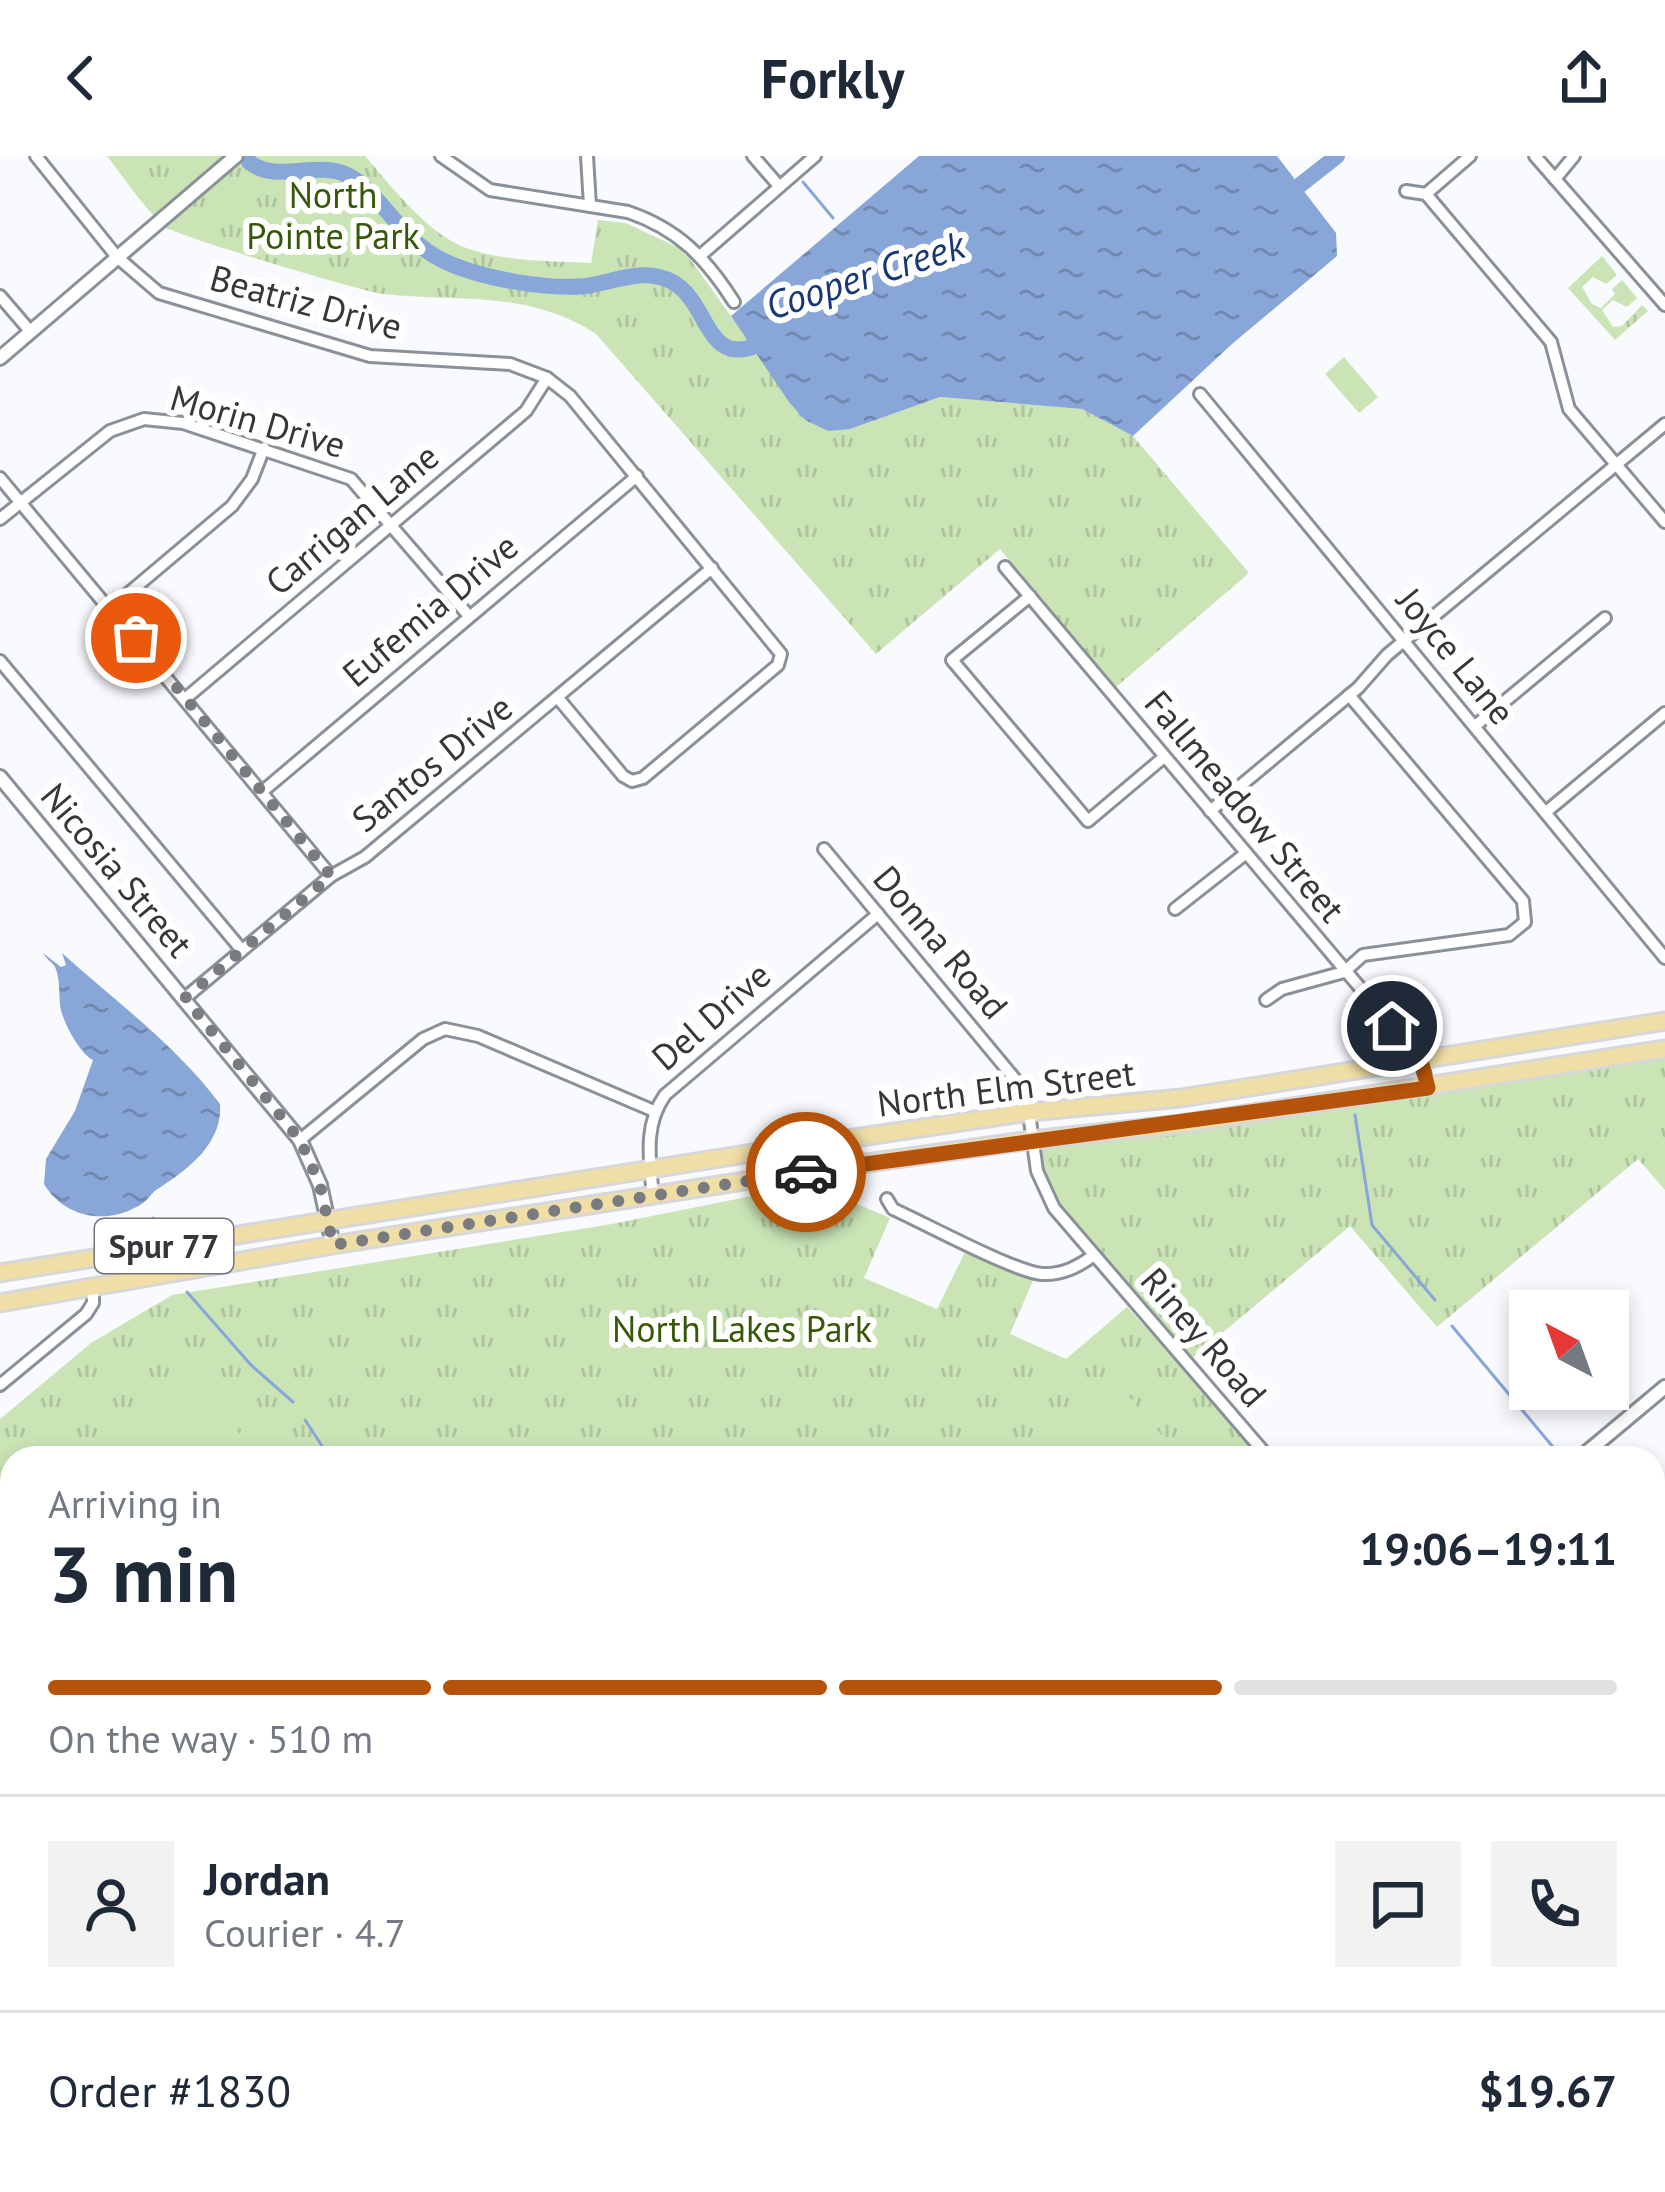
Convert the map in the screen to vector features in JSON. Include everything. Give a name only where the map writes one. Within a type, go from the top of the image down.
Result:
[{"type":"main road","name":"North Elm Street","points":[[0,1273],[651,1169],[1029,1112],[1180,1098],[1665,1021]]},
{"type":"main road","name":"North Elm Street","points":[[0,1303],[333,1245],[1031,1140],[1182,1124],[1428,1088],[1665,1049]]},
{"type":"street","name":"Beatriz Drive","points":[[36,156],[117,257],[159,293],[370,356],[510,364],[547,378],[570,396],[782,654],[778,664],[643,778],[632,781],[558,698]]},
{"type":"street","points":[[0,358],[236,156]]},
{"type":"street","points":[[441,156],[490,190],[650,219],[701,255],[734,302]]},
{"type":"street","points":[[586,156],[590,206]]},
{"type":"street","points":[[754,156],[779,186]]},
{"type":"street","points":[[701,255],[814,156]]},
{"type":"street","points":[[1426,194],[1470,156]]},
{"type":"street","points":[[1535,156],[1665,305]]},
{"type":"street","points":[[1555,179],[1574,156]]},
{"type":"street","points":[[1406,191],[1426,194],[1559,351],[1569,409],[1665,522]]},
{"type":"street","points":[[1484,288],[1495,278]]},
{"type":"street","points":[[0,296],[30,332]]},
{"type":"street","name":"Carrigan Lane","points":[[186,698],[526,411],[547,378]]},
{"type":"street","name":"Joyce Lane","points":[[1200,394],[1665,958]]},
{"type":"street","name":"Morin Drive","points":[[0,518],[110,431],[144,419],[183,423],[351,479],[469,616]]},
{"type":"street","points":[[1210,811],[1349,695],[1404,640],[1665,424]]},
{"type":"street","points":[[111,608],[232,506],[252,479],[264,448]]},
{"type":"street","name":"Eufemia Drive","points":[[263,791],[637,476]]},
{"type":"street","points":[[0,478],[331,876]]},
{"type":"street","name":"Fallmeadow Street","points":[[1005,567],[1421,1060],[1428,1088]]},
{"type":"street","name":"Santos Drive","points":[[185,998],[331,876],[365,857],[712,568]]},
{"type":"street","points":[[1030,596],[952,660],[1088,821],[1164,757]]},
{"type":"street","points":[[1474,726],[1605,618]]},
{"type":"street","points":[[0,661],[241,949]]},
{"type":"street","points":[[1266,1000],[1282,989],[1344,972],[1364,955],[1509,935],[1525,922],[1523,902],[1349,695]]},
{"type":"street","points":[[1546,812],[1665,713]]},
{"type":"street","name":"Nicosia Street","points":[[0,776],[300,1140],[320,1185],[333,1245]]},
{"type":"street","name":"Donna Road","points":[[824,849],[1012,1075],[1025,1094],[1031,1140]]},
{"type":"street","points":[[1175,909],[1245,854]]},
{"type":"street","name":"Del Drive","points":[[652,1197],[648,1148],[654,1111],[665,1095],[878,914]]},
{"type":"street","points":[[300,1140],[423,1039],[445,1029],[478,1036],[654,1111]]},
{"type":"street","name":"Riney Road","points":[[1031,1140],[1048,1198],[1259,1446]]},
{"type":"street","name":"Riney Road","points":[[887,1199],[893,1210],[1032,1272],[1060,1273],[1094,1255]]},
{"type":"street","points":[[0,1384],[86,1314],[93,1304],[93,1289]]},
{"type":"street","points":[[1594,1446],[1665,1387]]},
{"type":"green space","name":"North Pointe Park","points":[[107,156],[365,156],[412,209],[454,243],[514,259],[591,263],[598,220],[626,223],[679,248],[693,263],[805,420],[850,429],[940,397],[1082,409],[1133,436],[1249,573],[1115,688],[1000,549],[876,654],[596,334],[571,320],[519,304],[368,291],[176,232],[149,211]]},
{"type":"green space","points":[[1602,256],[1617,275],[1606,284],[1593,277],[1582,287],[1592,304],[1601,308],[1622,280],[1637,298],[1627,307],[1613,300],[1602,310],[1613,327],[1622,326],[1642,305],[1648,311],[1615,340],[1568,288]]},
{"type":"green space","points":[[1344,357],[1378,397],[1359,413],[1325,374]]},
{"type":"green space","points":[[1665,1056],[1665,1190],[1638,1159],[1437,1327],[1350,1226],[1190,1360],[1073,1224],[1043,1167],[1043,1147]]},
{"type":"green space","name":"North Lakes Park","points":[[811,1184],[890,1218],[864,1278],[937,1309],[966,1250],[1034,1278],[1010,1334],[1066,1359],[1127,1307],[1254,1446],[0,1446],[0,1419],[91,1343],[172,1295],[612,1224]]},
{"type":"green space","points":[[195,1382],[250,1446],[120,1446]]},
{"type":"green space","points":[[1120,1386],[1169,1444],[1167,1446],[1048,1446]]},
{"type":"water","points":[[919,156],[1277,156],[1336,233],[1337,256],[1133,436],[1082,409],[940,397],[850,429],[828,431],[805,420],[789,402],[731,316]]},
{"type":"water","points":[[43,953],[61,967],[66,965],[62,953],[164,1043],[220,1104],[216,1132],[201,1154],[145,1202],[116,1215],[76,1211],[44,1184],[46,1159],[75,1111],[93,1060],[68,1028],[57,971]]},
{"type":"waterway","name":"Cooper Creek","points":[[1285,197],[1337,156]]},
{"type":"waterway","name":"Cooper Creek","points":[[249,162],[272,171],[323,170],[347,175],[427,251],[457,266],[552,286],[659,277],[677,284],[717,340],[729,348],[745,349],[768,340]]},
{"type":"waterway","points":[[803,182],[833,218]]},
{"type":"waterway","points":[[1355,1115],[1372,1225],[1435,1300]]},
{"type":"waterway","points":[[153,1218],[162,1236]]},
{"type":"waterway","points":[[187,1292],[251,1365],[293,1402]]},
{"type":"waterway","points":[[1452,1326],[1552,1446]]},
{"type":"waterway","points":[[305,1420],[322,1446]]},
{"type":"way so far","points":[[136,638],[331,876],[185,998],[300,1140],[320,1185],[333,1245],[806,1172]]},
{"type":"route","points":[[806,1172],[1428,1088],[1421,1060],[1392,1026]]}]
